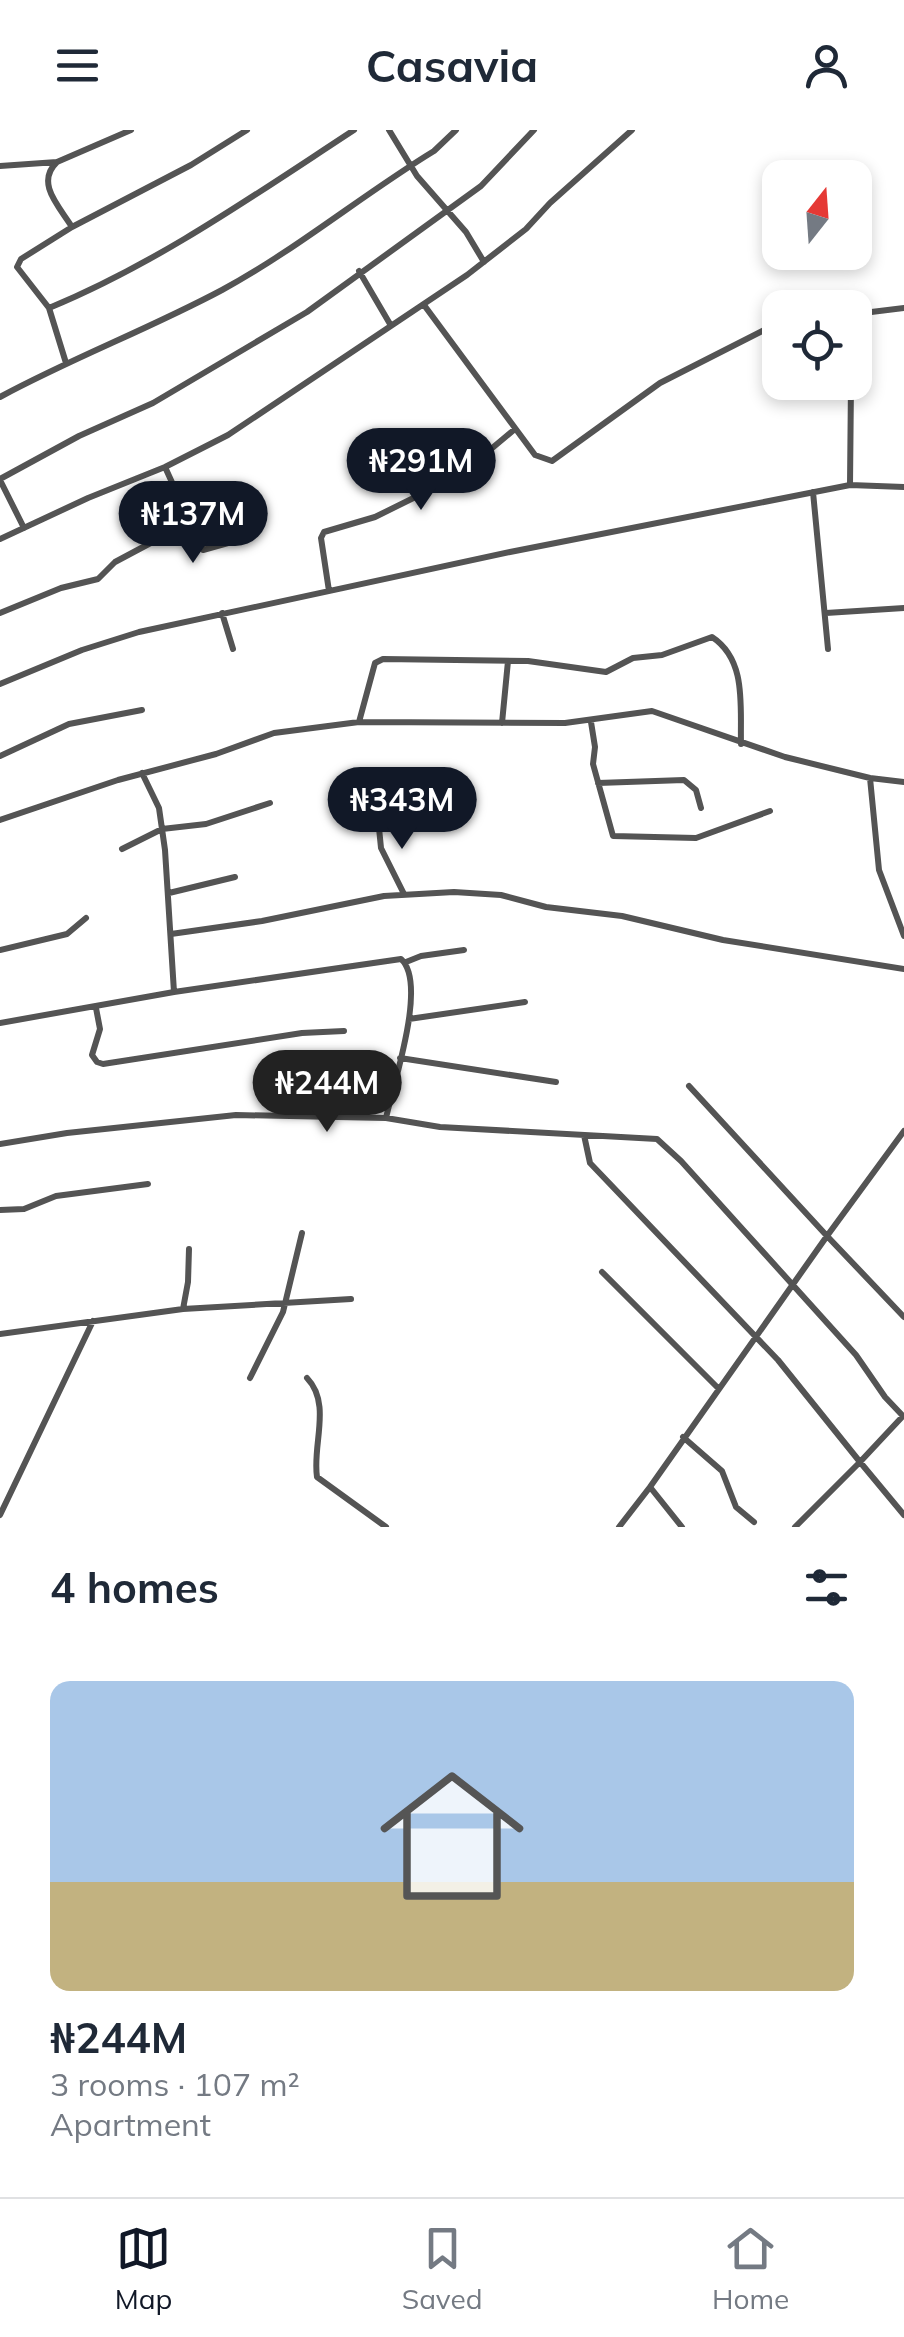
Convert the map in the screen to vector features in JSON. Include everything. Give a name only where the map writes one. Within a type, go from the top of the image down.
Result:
[{"type":"street","points":[[0,166],[56,162],[131,130]]},
{"type":"street","points":[[66,363],[49,308],[16,267],[21,259],[72,226],[191,165],[247,130]]},
{"type":"street","points":[[49,308],[86,293],[241,206],[354,130]]},
{"type":"street","points":[[389,130],[410,166],[466,232],[484,262]]},
{"type":"street","points":[[0,397],[221,290],[313,234],[434,151],[456,130]]},
{"type":"street","points":[[24,528],[0,480],[80,436],[154,403],[307,312],[480,186],[534,130]]},
{"type":"street","points":[[0,539],[165,468],[228,434],[484,262],[526,229],[632,130]]},
{"type":"street","points":[[56,162],[47,174],[46,186],[72,226]]},
{"type":"street","points":[[359,271],[390,324]]},
{"type":"street","points":[[424,304],[535,455],[552,461],[660,383],[762,331]]},
{"type":"street","points":[[872,312],[904,308]]},
{"type":"street","points":[[850,485],[851,400]]},
{"type":"street","points":[[329,591],[324,532],[375,517],[460,474],[515,428]]},
{"type":"street","points":[[165,468],[203,550],[228,543]]},
{"type":"street","points":[[0,684],[114,638],[222,613],[850,485],[904,487]]},
{"type":"street","points":[[813,492],[828,650]]},
{"type":"street","points":[[0,613],[61,588],[98,579],[115,562],[190,522]]},
{"type":"street","points":[[826,613],[904,608]]},
{"type":"street","points":[[222,613],[233,649]]},
{"type":"street","points":[[359,722],[379,660],[508,661],[611,672],[633,658],[662,655],[713,637],[728,652],[739,675],[741,744]]},
{"type":"street","points":[[502,723],[508,661]]},
{"type":"street","points":[[0,756],[69,724],[142,710]]},
{"type":"street","points":[[0,820],[284,731],[359,722],[591,722],[634,711],[652,711],[741,744],[870,778],[904,782]]},
{"type":"street","points":[[591,722],[595,747],[592,764],[610,834],[616,837],[696,838],[770,811]]},
{"type":"street","points":[[142,773],[158,808],[162,829],[174,992]]},
{"type":"street","points":[[870,778],[879,870],[904,936]]},
{"type":"street","points":[[598,782],[684,780],[696,790],[702,808]]},
{"type":"street","points":[[122,849],[162,829],[206,824],[270,803]]},
{"type":"street","points":[[378,818],[380,848],[405,895]]},
{"type":"street","points":[[168,893],[235,878]]},
{"type":"street","points":[[171,934],[436,891],[501,895],[546,907],[622,916],[724,940],[904,969]]},
{"type":"street","points":[[0,950],[68,934],[86,918]]},
{"type":"street","points":[[406,962],[464,950]]},
{"type":"street","points":[[0,1023],[401,958],[406,962],[410,989],[410,1019],[386,1118]]},
{"type":"street","points":[[410,1019],[525,1002]]},
{"type":"street","points":[[96,1008],[100,1029],[92,1055],[103,1064],[302,1033],[344,1031]]},
{"type":"street","points":[[400,1058],[556,1082]]},
{"type":"street","points":[[689,1086],[904,1317]]},
{"type":"street","points":[[0,1144],[236,1115],[386,1118],[440,1127],[660,1141],[856,1355],[885,1397],[904,1415],[795,1527]]},
{"type":"street","points":[[618,1527],[904,1131]]},
{"type":"street","points":[[584,1135],[590,1163],[755,1335],[904,1515]]},
{"type":"street","points":[[0,1210],[24,1209],[56,1196],[148,1184]]},
{"type":"street","points":[[250,1378],[286,1304],[302,1233]]},
{"type":"street","points":[[183,1309],[188,1249]]},
{"type":"street","points":[[602,1272],[718,1388]]},
{"type":"street","points":[[0,1334],[183,1309],[351,1299]]},
{"type":"street","points":[[0,1515],[94,1320]]},
{"type":"street","points":[[307,1378],[319,1398],[316,1475],[386,1527]]},
{"type":"street","points":[[683,1438],[722,1470],[736,1506],[754,1522]]},
{"type":"street","points":[[650,1487],[682,1527]]}]
